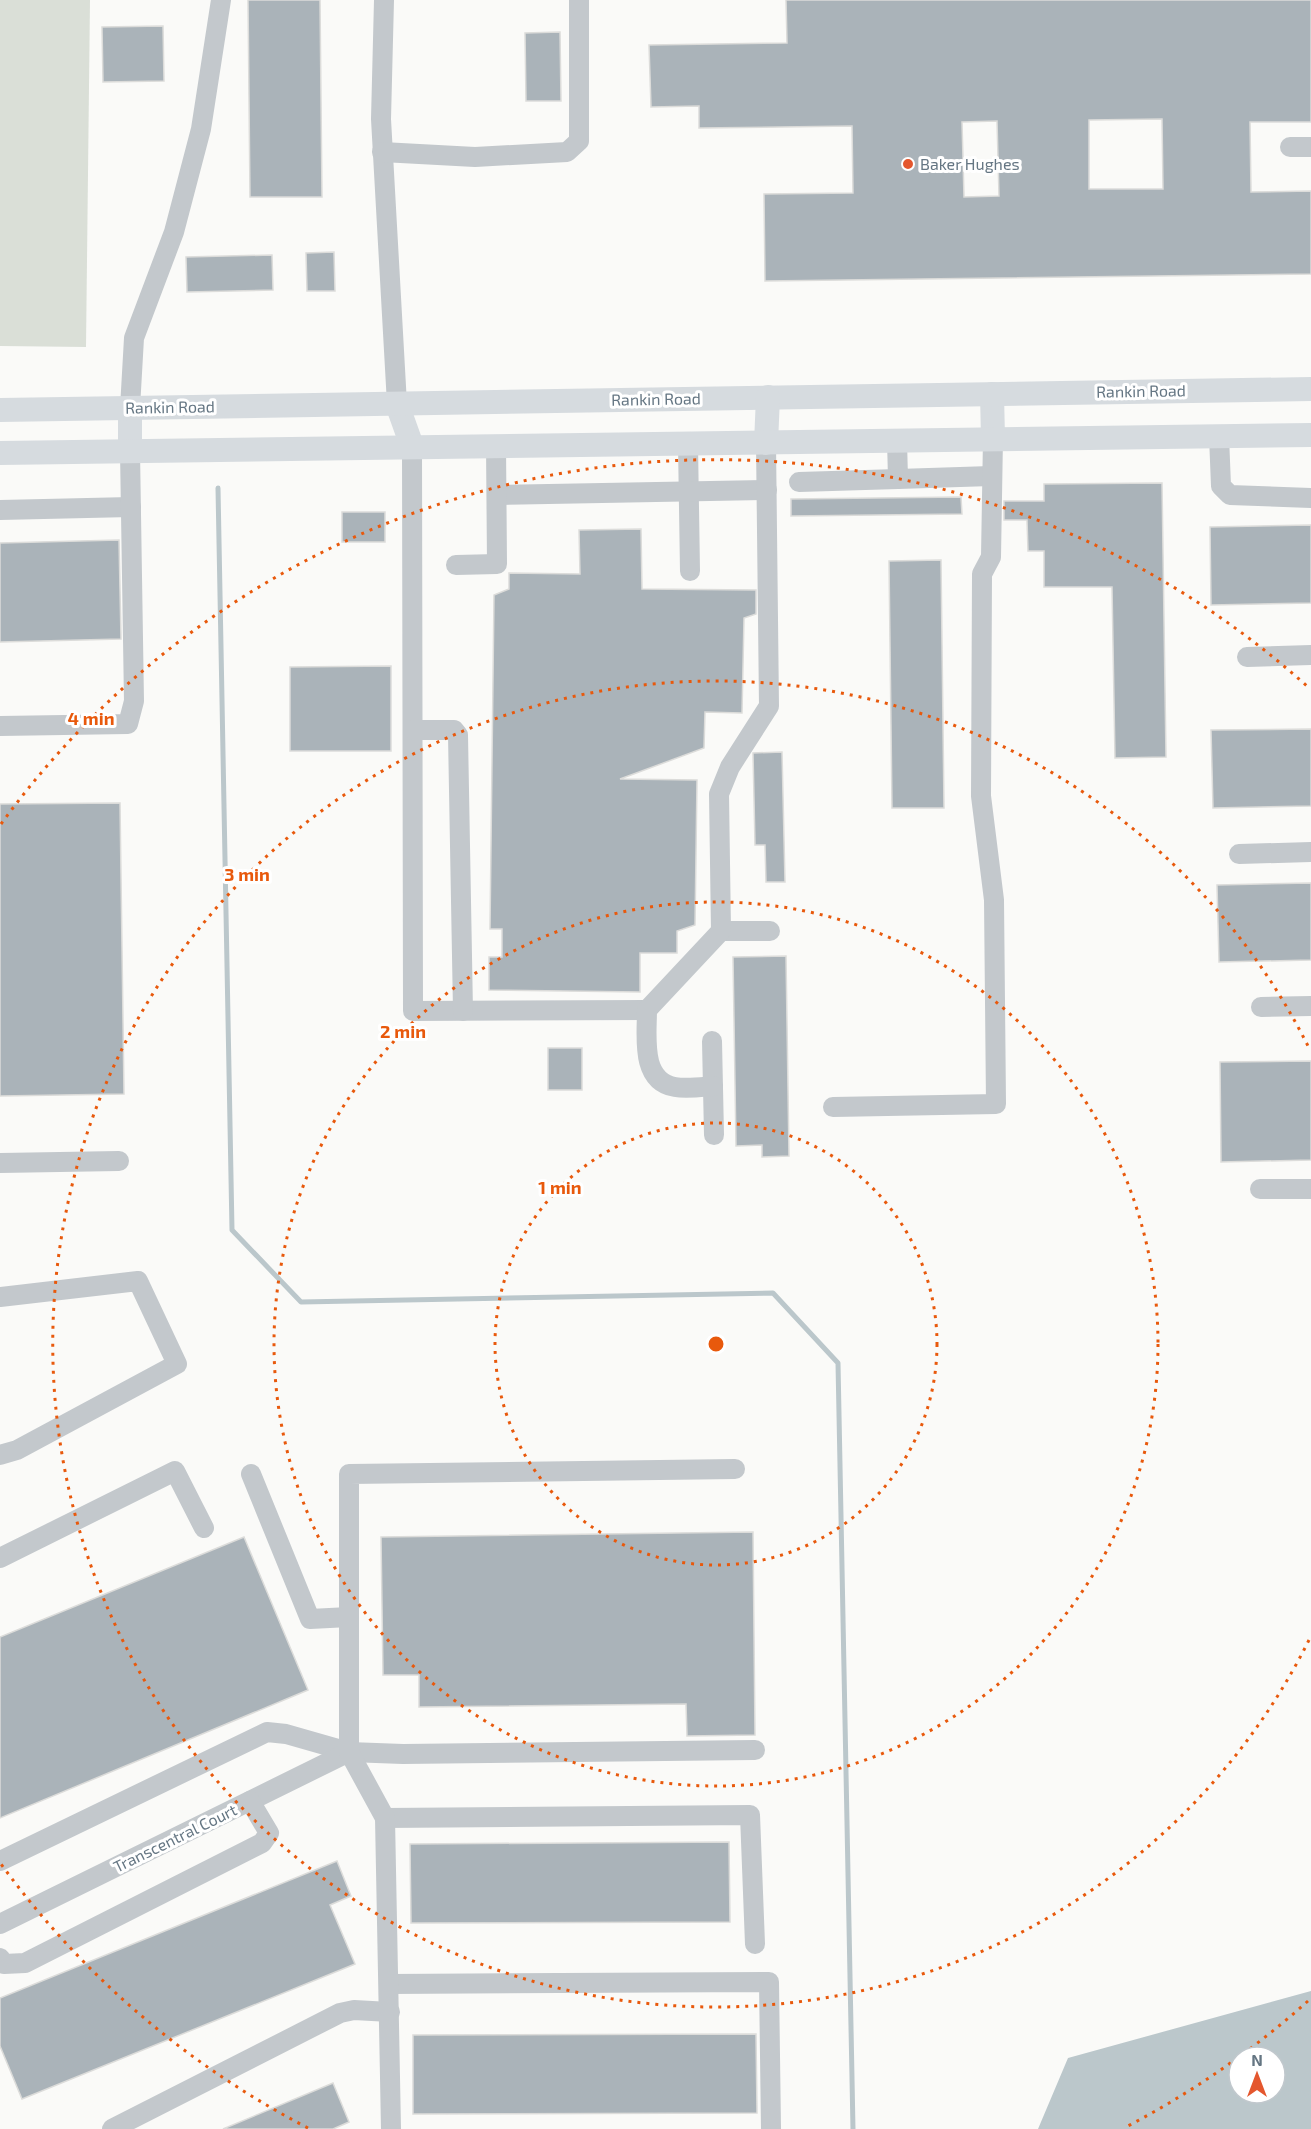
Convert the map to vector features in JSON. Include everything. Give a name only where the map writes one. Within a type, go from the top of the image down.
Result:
[{"type":"main road","name":"Rankin Road","points":[[0,410],[1311,389]]},
{"type":"main road","points":[[992,394],[993,438]]},
{"type":"main road","points":[[766,443],[768,397]]},
{"type":"main road","points":[[397,404],[412,446]]},
{"type":"main road","points":[[130,408],[130,451]]},
{"type":"main road","points":[[0,453],[1311,435]]},
{"type":"street","points":[[130,408],[134,338],[174,232],[201,129],[221,0]]},
{"type":"street","points":[[384,0],[382,152],[397,404]]},
{"type":"street","points":[[382,152],[475,157],[567,152],[579,141],[579,0]]},
{"type":"street","points":[[1290,147],[1311,147]]},
{"type":"street","points":[[1219,436],[1221,486],[1230,495],[1311,498]]},
{"type":"street","points":[[833,1107],[996,1104],[994,900],[981,796],[981,574],[991,556],[993,438]]},
{"type":"street","points":[[897,440],[898,479]]},
{"type":"street","points":[[713,1086],[676,1088],[661,1083],[652,1071],[648,1055],[646,1010],[721,931],[719,794],[730,767],[769,706],[766,443]]},
{"type":"street","points":[[688,444],[690,571]]},
{"type":"street","points":[[412,446],[412,1011],[646,1010]]},
{"type":"street","points":[[456,564],[497,564],[496,446]]},
{"type":"street","points":[[0,726],[128,724],[134,701],[130,451]]},
{"type":"street","points":[[799,482],[991,476]]},
{"type":"street","points":[[497,495],[767,490]]},
{"type":"street","points":[[0,510],[131,507]]},
{"type":"street","points":[[1247,657],[1311,655]]},
{"type":"street","points":[[412,730],[454,730],[458,735],[463,1011]]},
{"type":"street","points":[[1239,854],[1311,852]]},
{"type":"street","points":[[721,931],[770,931]]},
{"type":"street","points":[[1261,1007],[1311,1006]]},
{"type":"street","points":[[712,1041],[714,1135]]},
{"type":"street","points":[[0,1162],[119,1161]]},
{"type":"street","points":[[1260,1190],[1311,1189]]},
{"type":"street","points":[[0,1297],[138,1281],[177,1364],[16,1450],[0,1455]]},
{"type":"street","points":[[392,2129],[385,1818],[349,1752],[349,1473],[735,1469]]},
{"type":"street","points":[[0,1558],[175,1471],[204,1528]]},
{"type":"street","points":[[251,1473],[310,1619],[349,1617]]},
{"type":"street","points":[[0,1861],[267,1731],[286,1734],[349,1752],[403,1754],[755,1750]]},
{"type":"street","name":"Transcentral Court","points":[[2,1917],[349,1752]]},
{"type":"street","points":[[0,1958],[4,1964],[25,1964],[262,1843],[269,1833],[250,1801]]},
{"type":"street","points":[[385,1818],[750,1815],[755,1944]]},
{"type":"street","points":[[389,1984],[769,1982],[771,2129]]},
{"type":"street","points":[[112,2129],[340,2013],[354,2010],[390,2012]]},
{"type":"shaded area","points":[[0,0],[90,0],[86,347],[0,346]]},
{"type":"shaded area","points":[[1311,1991],[1311,2129],[1038,2129],[1068,2058]]},
{"type":"building","points":[[248,0],[320,0],[322,197],[250,197]]},
{"type":"building","name":"Baker Hughes","points":[[786,0],[1311,0],[1311,122],[1250,122],[1251,192],[1311,191],[1311,274],[765,281],[764,194],[853,193],[852,126],[699,128],[699,106],[651,107],[649,45],[787,43]],"holes":[[[1162,119],[1163,189],[1089,189],[1089,120]],[[997,121],[999,196],[964,197],[962,122]]]},
{"type":"building","points":[[163,26],[164,81],[103,82],[102,27]]},
{"type":"building","points":[[560,32],[561,101],[526,101],[525,33]]},
{"type":"building","points":[[334,252],[335,291],[307,291],[306,253]]},
{"type":"building","points":[[272,255],[273,290],[187,292],[186,257]]},
{"type":"building","points":[[1162,483],[1166,757],[1115,758],[1112,587],[1044,587],[1044,551],[1028,551],[1027,520],[1004,520],[1004,501],[1044,501],[1044,484]]},
{"type":"building","points":[[961,497],[962,514],[791,516],[791,499]]},
{"type":"building","points":[[342,512],[385,512],[385,542],[342,542]]},
{"type":"building","points":[[1311,525],[1311,603],[1211,605],[1210,527]]},
{"type":"building","points":[[641,529],[642,589],[756,590],[756,614],[744,618],[742,713],[705,712],[704,748],[620,779],[697,780],[695,925],[677,931],[677,953],[640,953],[640,992],[489,990],[489,957],[502,957],[502,929],[490,929],[494,595],[509,589],[509,573],[580,574],[579,530]]},
{"type":"building","points":[[119,540],[121,639],[0,642],[0,543]]},
{"type":"building","points":[[941,560],[944,808],[892,808],[889,561]]},
{"type":"building","points":[[391,666],[391,751],[290,751],[290,667]]},
{"type":"building","points":[[1311,729],[1311,806],[1213,808],[1211,730]]},
{"type":"building","points":[[782,752],[785,882],[766,882],[765,845],[755,845],[753,753]]},
{"type":"building","points":[[120,803],[124,1094],[0,1096],[0,804]]},
{"type":"building","points":[[1311,883],[1311,960],[1219,962],[1217,885]]},
{"type":"building","points":[[786,956],[789,1156],[762,1157],[762,1145],[736,1146],[733,957]]},
{"type":"building","points":[[548,1048],[582,1048],[582,1090],[548,1090]]},
{"type":"building","points":[[1311,1061],[1311,1160],[1221,1162],[1220,1062]]},
{"type":"building","points":[[753,1532],[755,1735],[687,1736],[686,1704],[419,1707],[419,1675],[383,1675],[381,1537]]},
{"type":"building","points":[[244,1537],[308,1690],[0,1818],[0,1637]]},
{"type":"building","points":[[729,1842],[730,1922],[411,1923],[410,1844]]},
{"type":"building","points":[[337,1861],[351,1896],[330,1905],[355,1964],[22,2099],[0,2046],[0,1998]]},
{"type":"building","points":[[756,2034],[757,2113],[413,2114],[413,2035]]},
{"type":"building","points":[[333,2083],[349,2122],[333,2129],[223,2129]]},
{"type":"waterway","points":[[218,488],[232,1230],[301,1302],[773,1293],[838,1363],[853,2129]]},
{"type":"place","name":"Baker Hughes","points":[[908,164]]}]
